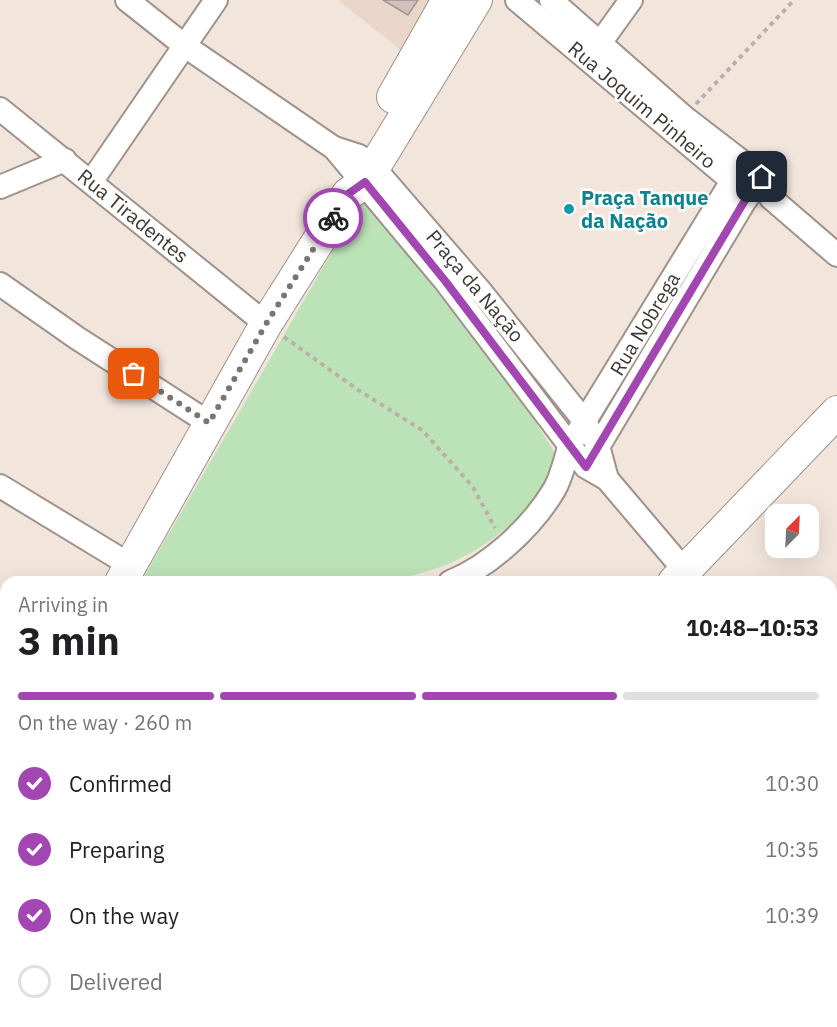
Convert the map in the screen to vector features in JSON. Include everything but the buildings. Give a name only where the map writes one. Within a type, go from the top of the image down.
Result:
[{"type":"main road","points":[[125,574],[355,170],[448,0]]},
{"type":"main road","points":[[355,170],[476,0]]},
{"type":"main road","points":[[681,576],[834,421]]},
{"type":"street","points":[[127,0],[185,46],[355,170]]},
{"type":"street","points":[[92,182],[216,0]]},
{"type":"street","name":"Rua Joquim Pinheiro","points":[[517,0],[761,190],[837,255]]},
{"type":"street","name":"Rua Joquim Pinheiro","points":[[551,0],[684,117],[737,172]]},
{"type":"street","points":[[600,43],[631,0]]},
{"type":"street","name":"Rua Tiradentes","points":[[0,109],[266,324]]},
{"type":"street","points":[[0,188],[65,160]]},
{"type":"street","name":"Praça da Nação","points":[[355,170],[482,293],[585,422],[598,446],[607,479],[679,576]]},
{"type":"street","name":"Praça da Nação","points":[[355,170],[446,282],[586,467],[607,479]]},
{"type":"street","name":"Rua Nobrega","points":[[464,576],[534,519],[555,488],[570,445],[737,172]]},
{"type":"street","name":"Rua Nobrega","points":[[555,488],[586,467],[761,190]]},
{"type":"street","points":[[0,284],[77,338],[209,423]]},
{"type":"street","points":[[0,486],[125,574]]},
{"type":"path","points":[[684,117],[794,0]]},
{"type":"path","points":[[266,324],[358,390],[422,430],[473,487],[504,545]]},
{"type":"shaded area","points":[[338,0],[433,0],[402,51]]},
{"type":"green space","points":[[366,193],[479,332],[565,469],[502,531],[460,559],[435,569],[407,576],[144,576]]},
{"type":"way so far","points":[[134,374],[209,423],[266,324],[333,218]]},
{"type":"place","name":"Praça Tanque da Nação","points":[[569,209]]},
{"type":"route","points":[[333,218],[348,194],[365,182],[446,282],[586,467],[744,202],[762,177]]}]
